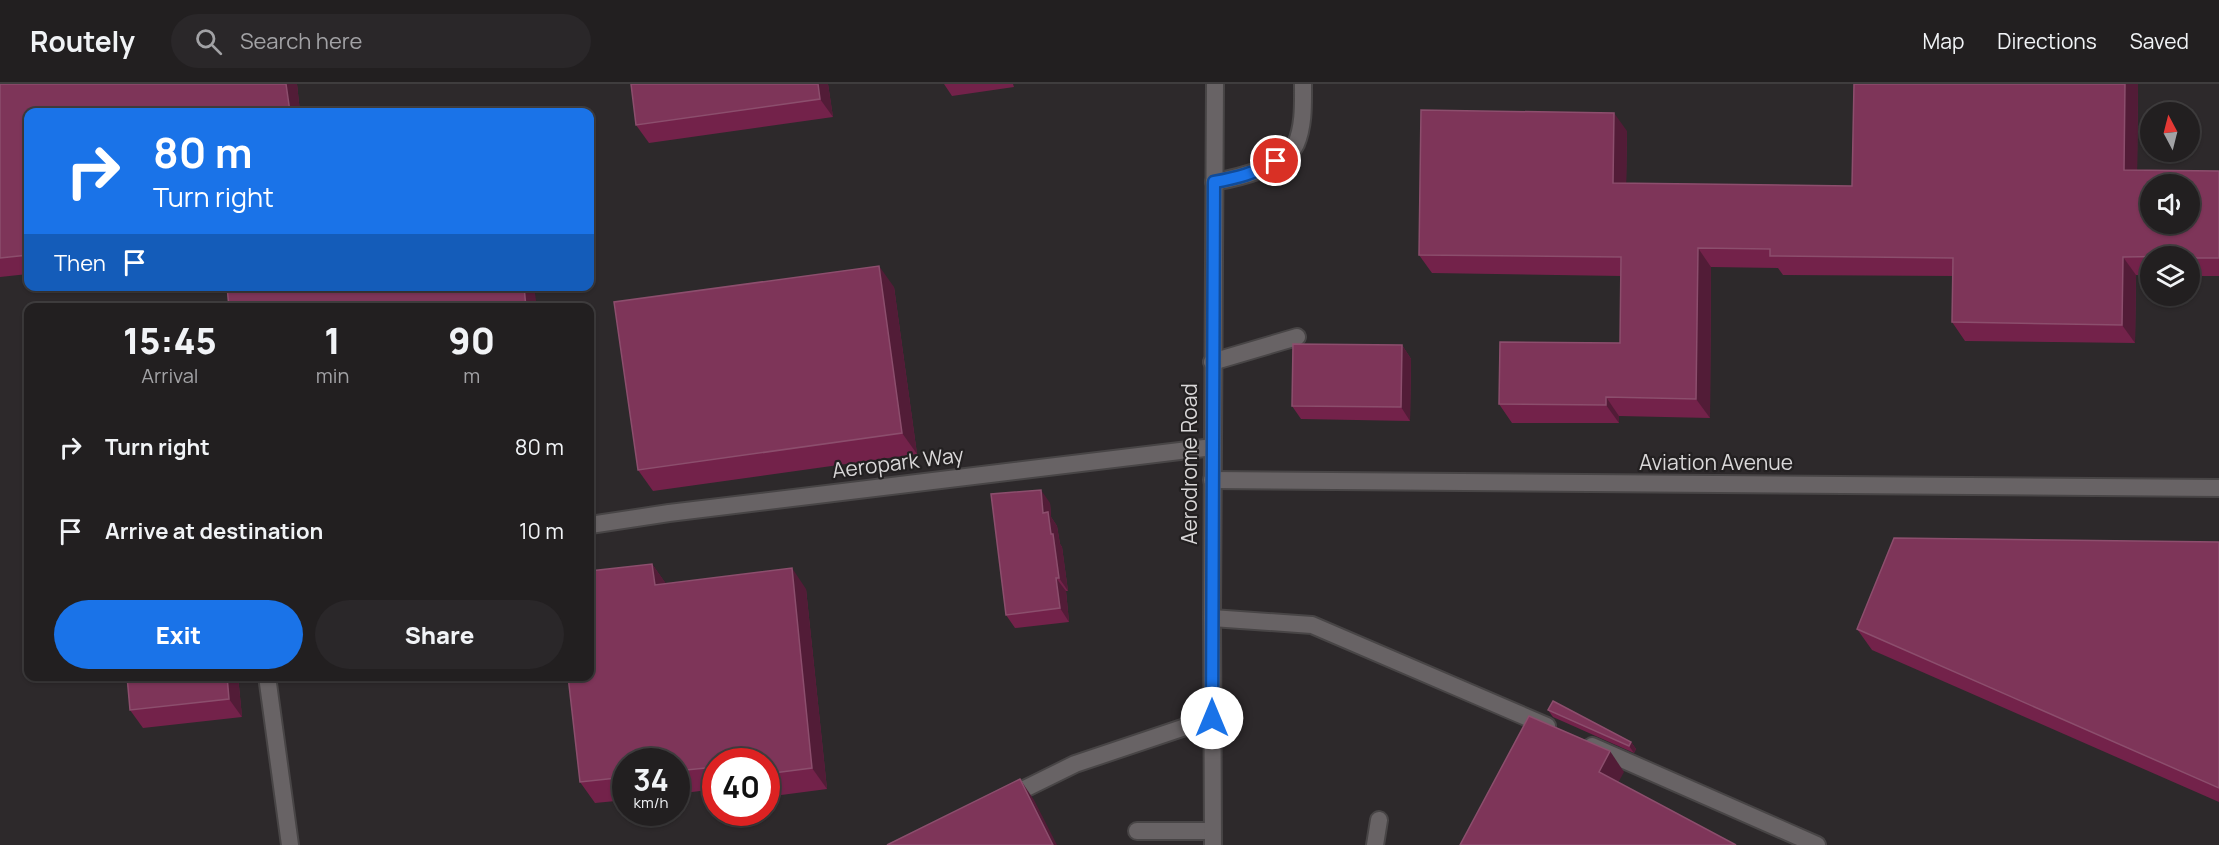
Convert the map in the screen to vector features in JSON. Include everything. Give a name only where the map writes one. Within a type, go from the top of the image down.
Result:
[{"type":"street","name":"Aerodrome Road","points":[[1213,838],[1212,362],[1215,84]]},
{"type":"street","points":[[1214,182],[1241,177],[1262,169],[1289,154],[1301,128],[1303,84]]},
{"type":"street","points":[[1212,362],[1297,337]]},
{"type":"street","name":"Aeropark Way","points":[[594,524],[1213,447]]},
{"type":"street","name":"Aviation Avenue","points":[[1212,480],[2219,488]]},
{"type":"street","points":[[1212,618],[1312,625],[1559,731]]},
{"type":"street","points":[[268,681],[290,845]]},
{"type":"street","points":[[989,806],[1075,764],[1212,718]]},
{"type":"street","points":[[1581,741],[1817,845]]},
{"type":"street","points":[[1375,845],[1379,820]]},
{"type":"street","points":[[1137,831],[1213,838]]},
{"type":"building","points":[[0,84],[286,84],[289,108],[24,108],[24,255],[0,258]]},
{"type":"building","points":[[631,84],[818,84],[820,99],[636,125]]},
{"type":"building","points":[[1854,84],[2125,84],[2124,170],[2219,171],[2219,258],[2200,258],[2200,246],[2140,246],[2140,257],[2123,257],[2122,325],[1952,322],[1953,258],[1770,256],[1770,249],[1698,248],[1696,399],[1606,397],[1606,405],[1499,404],[1500,342],[1620,343],[1621,257],[1419,255],[1421,110],[1614,113],[1613,183],[1852,186]]},
{"type":"building","points":[[879,266],[902,433],[638,470],[614,302]]},
{"type":"building","points":[[227,291],[524,291],[526,303],[229,303]]},
{"type":"building","points":[[1293,344],[1402,345],[1401,407],[1292,406]]},
{"type":"building","points":[[1041,490],[1043,513],[1048,512],[1051,534],[1053,534],[1059,578],[1056,578],[1060,608],[1006,615],[991,494]]},
{"type":"building","points":[[1894,538],[2219,542],[2219,788],[1857,629]]},
{"type":"building","points":[[652,564],[655,585],[792,568],[812,768],[780,772],[780,748],[702,748],[702,768],[690,770],[690,748],[612,748],[612,779],[580,782],[569,681],[594,681],[594,571]]},
{"type":"building","points":[[127,681],[227,681],[229,699],[130,710]]},
{"type":"building","points":[[1553,701],[1631,742],[1629,746],[1548,710]]},
{"type":"building","points":[[1529,716],[1610,751],[1599,772],[1736,845],[1460,845]]},
{"type":"building","points":[[1020,779],[1053,845],[887,845]]},
{"type":"route","points":[[1212,718],[1214,182],[1241,177],[1276,161]]}]
